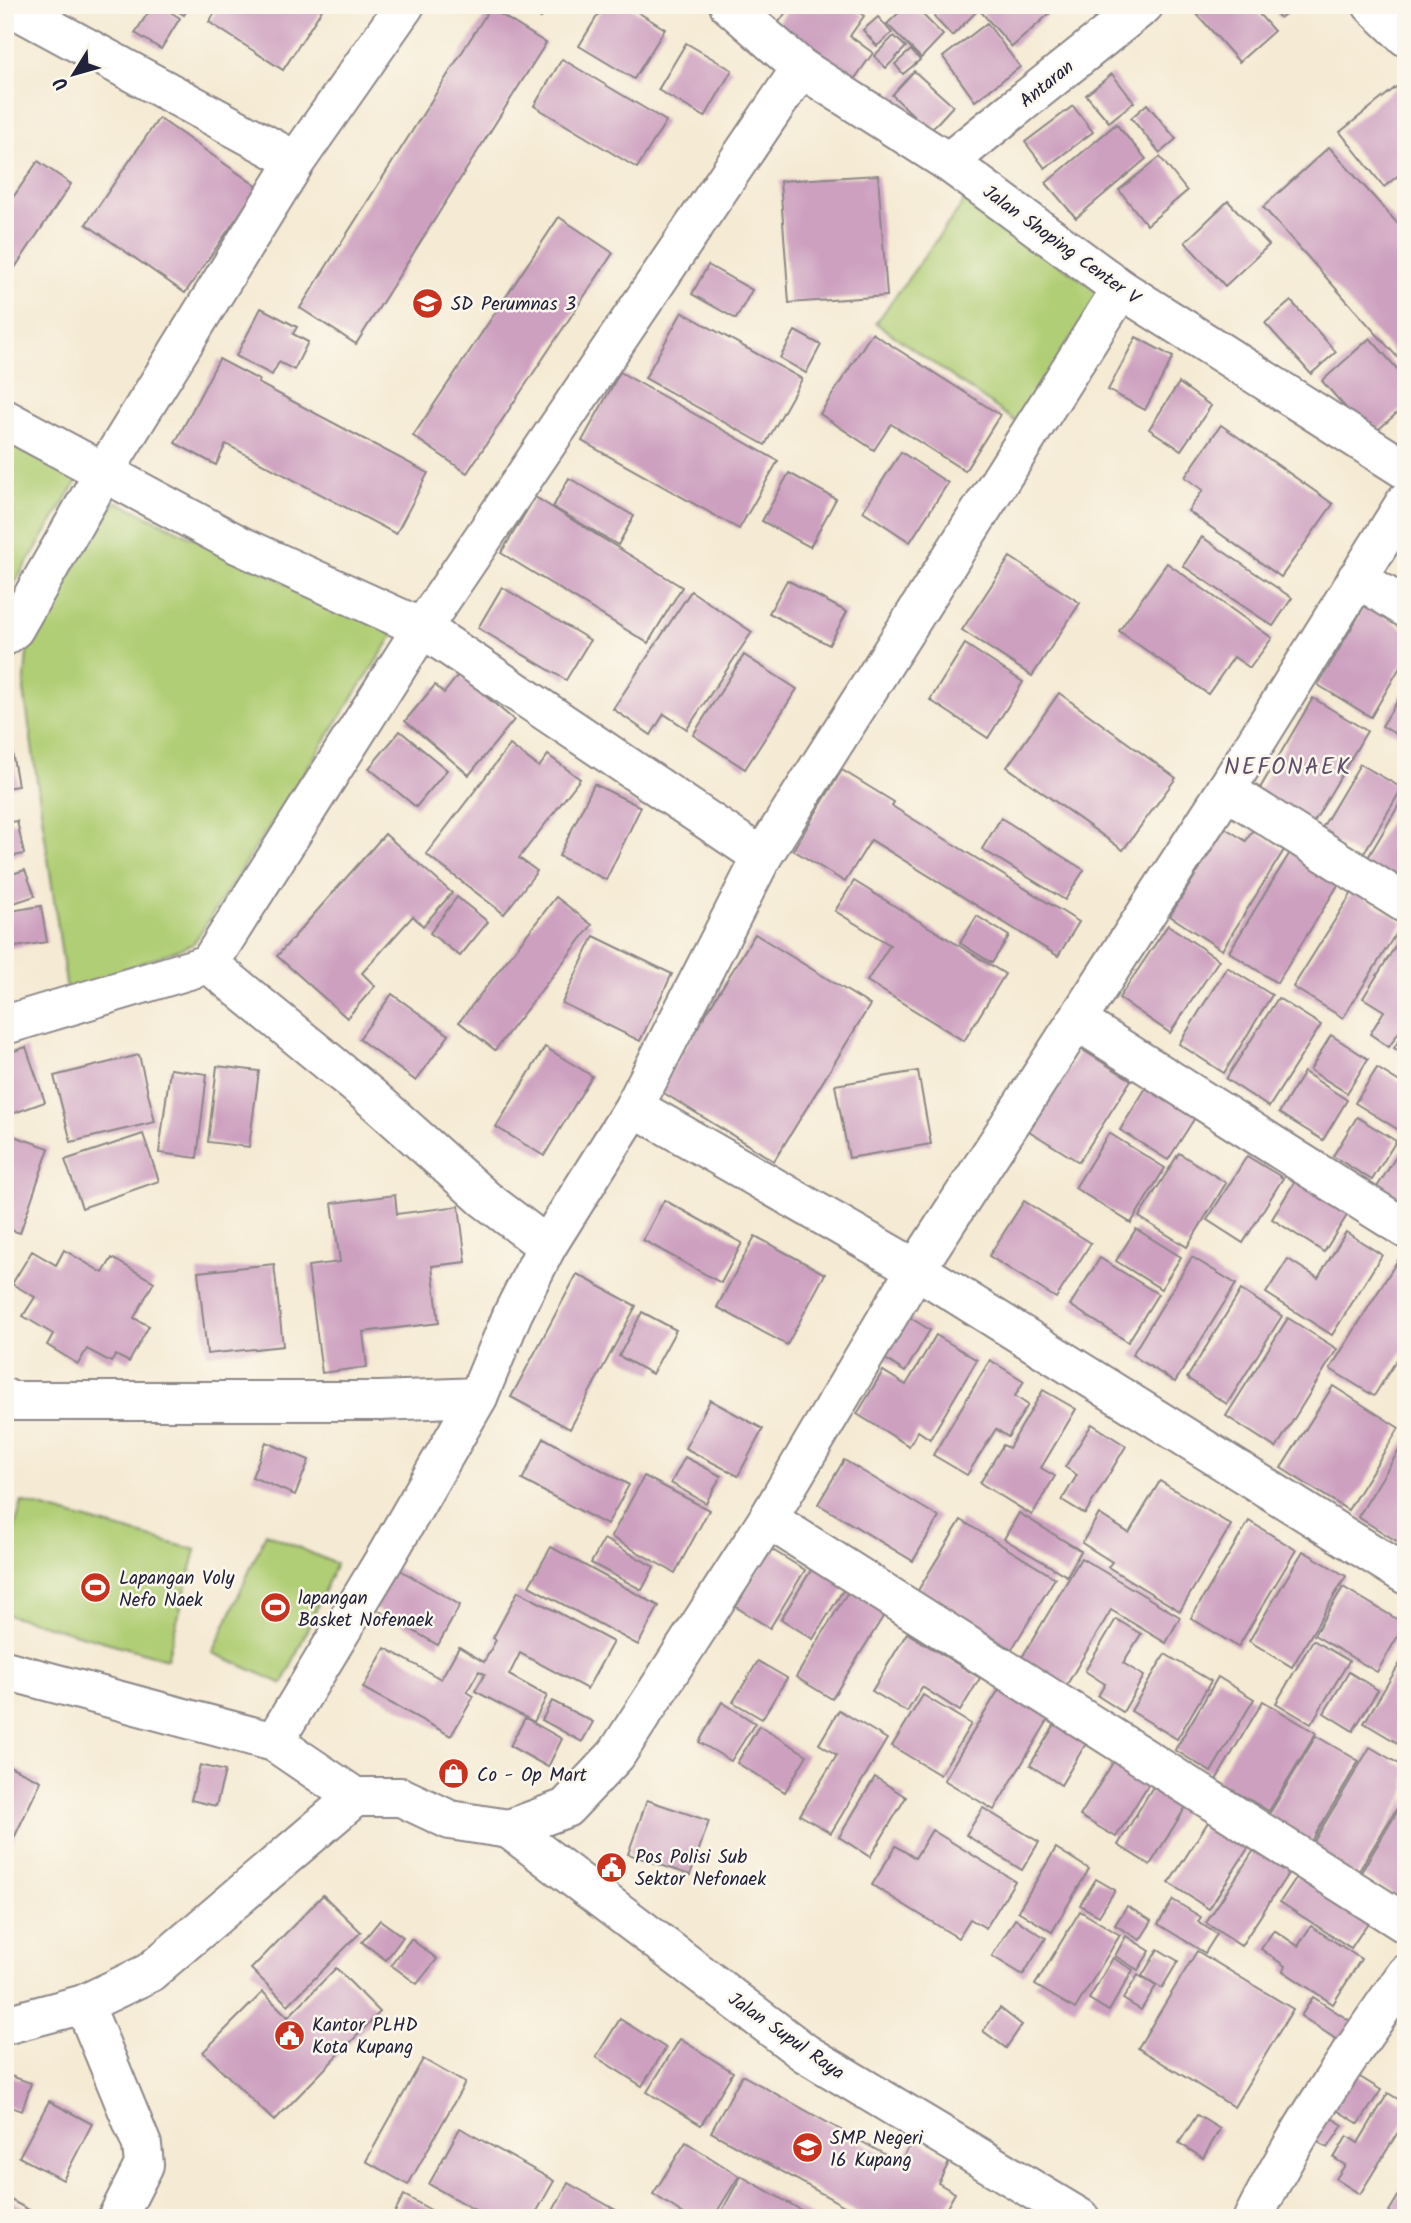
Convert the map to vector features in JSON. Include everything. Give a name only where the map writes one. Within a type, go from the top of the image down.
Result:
[{"type":"street","points":[[8,5],[296,161]]},
{"type":"street","points":[[5,636],[14,629],[104,472],[296,161],[405,5]]},
{"type":"street","name":"Jalan Shoping Center V","points":[[729,5],[801,68],[948,162],[1121,289],[1406,470]]},
{"type":"street","name":"Antaran","points":[[948,162],[1144,5]]},
{"type":"street","points":[[1372,5],[1406,37]]},
{"type":"street","points":[[5,1025],[209,964],[422,628],[801,68]]},
{"type":"street","points":[[274,1742],[377,1572],[478,1397],[513,1313],[547,1246],[634,1107],[762,857],[1121,289]]},
{"type":"street","points":[[5,419],[239,545],[422,628],[762,857]]},
{"type":"street","points":[[5,1670],[274,1742],[355,1797],[401,1797],[450,1820],[509,1829],[566,1808],[616,1755],[768,1519],[916,1269],[1226,790],[1406,501]]},
{"type":"street","points":[[1357,578],[1406,608]]},
{"type":"street","points":[[1226,790],[1406,904]]},
{"type":"street","points":[[209,964],[370,1096],[485,1199],[547,1246]]},
{"type":"street","points":[[1077,1021],[1406,1228]]},
{"type":"street","points":[[634,1107],[916,1269],[1406,1575]]},
{"type":"street","points":[[6,1401],[366,1401],[478,1397]]},
{"type":"street","points":[[768,1519],[1406,1924]]},
{"type":"street","points":[[5,2025],[84,2004],[149,1973],[355,1797]]},
{"type":"street","name":"Jalan Supul Raya","points":[[509,1829],[805,2053],[1080,2218]]},
{"type":"street","points":[[1253,2218],[1277,2171],[1325,2090],[1406,1974]]},
{"type":"street","points":[[84,2004],[142,2145],[144,2165],[124,2216]]},
{"type":"green space","points":[[966,199],[1105,296],[1018,423],[876,323]]},
{"type":"green space","points":[[5,441],[79,478],[5,599]]},
{"type":"green space","points":[[116,501],[394,634],[193,944],[67,991],[24,690],[28,640]]},
{"type":"green space","name":"Lapangan Voly Nefo Naek","points":[[22,1502],[196,1550],[167,1659],[5,1614],[5,1563]]},
{"type":"green space","name":"lapangan Basket Nofenaek","points":[[266,1533],[336,1564],[283,1684],[213,1653]]},
{"type":"building","points":[[153,5],[159,5],[180,18],[161,49],[135,33]]},
{"type":"building","points":[[168,5],[190,5],[184,15]]},
{"type":"building","points":[[220,5],[325,5],[283,70],[209,22]]},
{"type":"building","points":[[521,5],[549,5],[541,18]]},
{"type":"building","points":[[604,5],[626,5],[665,29],[634,79],[579,46]]},
{"type":"building","points":[[791,5],[849,5],[864,16],[850,36],[873,53],[853,81],[777,25]]},
{"type":"building","points":[[907,5],[913,5],[943,35],[921,58],[887,24]]},
{"type":"building","points":[[946,5],[969,5],[976,12],[952,36],[934,17]]},
{"type":"building","points":[[975,5],[1059,5],[1012,47]]},
{"type":"building","points":[[1189,5],[1251,5],[1274,31],[1239,62]]},
{"type":"building","points":[[1269,5],[1297,5],[1280,18]]},
{"type":"building","points":[[490,8],[546,43],[356,344],[300,308]]},
{"type":"building","points":[[878,17],[892,33],[877,46],[863,30]]},
{"type":"building","points":[[987,23],[1020,67],[975,101],[943,57]]},
{"type":"building","points":[[894,36],[906,47],[886,68],[874,56]]},
{"type":"building","points":[[686,43],[732,70],[705,117],[658,90]]},
{"type":"building","points":[[911,50],[920,60],[903,74],[895,64]]},
{"type":"building","points":[[562,59],[666,121],[637,168],[534,106]]},
{"type":"building","points":[[914,71],[953,106],[930,131],[892,95]]},
{"type":"building","points":[[1112,74],[1134,102],[1109,122],[1086,95]]},
{"type":"building","points":[[1406,79],[1406,169],[1384,187],[1340,132]]},
{"type":"building","points":[[1147,104],[1176,139],[1160,153],[1131,118]]},
{"type":"building","points":[[1073,106],[1093,132],[1045,168],[1025,142]]},
{"type":"building","points":[[159,118],[258,187],[185,293],[86,224]]},
{"type":"building","points":[[1116,124],[1146,159],[1076,218],[1046,183]]},
{"type":"building","points":[[1329,147],[1406,233],[1406,367],[1263,207]]},
{"type":"building","points":[[1160,157],[1187,191],[1147,225],[1119,190]]},
{"type":"building","points":[[38,161],[71,184],[12,272],[5,267],[5,209]]},
{"type":"building","points":[[878,175],[887,296],[789,303],[780,181]]},
{"type":"building","points":[[1228,201],[1269,245],[1225,286],[1185,242]]},
{"type":"building","points":[[559,217],[613,253],[467,473],[413,436]]},
{"type":"building","points":[[708,265],[752,290],[736,319],[692,294]]},
{"type":"building","points":[[1291,301],[1336,352],[1311,374],[1265,323]]},
{"type":"building","points":[[261,308],[297,327],[293,334],[308,342],[294,370],[279,362],[272,375],[236,356]]},
{"type":"building","points":[[682,312],[802,379],[765,445],[645,378]]},
{"type":"building","points":[[795,331],[821,345],[806,373],[780,358]]},
{"type":"building","points":[[872,333],[1000,415],[965,471],[891,424],[874,450],[820,414]]},
{"type":"building","points":[[1136,337],[1173,357],[1145,410],[1108,390]]},
{"type":"building","points":[[1370,338],[1406,379],[1406,405],[1371,436],[1322,381]]},
{"type":"building","points":[[219,359],[259,380],[258,383],[428,473],[396,534],[226,444],[216,465],[175,443]]},
{"type":"building","points":[[620,372],[778,461],[739,529],[582,441]]},
{"type":"building","points":[[1179,383],[1211,406],[1181,450],[1149,429]]},
{"type":"building","points":[[1221,425],[1333,504],[1281,577],[1188,511],[1203,490],[1185,477]]},
{"type":"building","points":[[901,452],[948,483],[910,542],[863,511]]},
{"type":"building","points":[[789,473],[836,499],[810,547],[762,521]]},
{"type":"building","points":[[569,478],[634,516],[618,545],[553,507]]},
{"type":"building","points":[[535,497],[682,587],[648,643],[501,553]]},
{"type":"building","points":[[1202,537],[1292,598],[1273,626],[1183,566]]},
{"type":"building","points":[[1010,557],[1080,603],[1032,676],[962,630]]},
{"type":"building","points":[[1167,563],[1272,638],[1250,668],[1234,657],[1208,694],[1119,631]]},
{"type":"building","points":[[787,580],[847,612],[829,645],[769,613]]},
{"type":"building","points":[[502,587],[590,640],[566,680],[478,628]]},
{"type":"building","points":[[691,591],[752,632],[687,729],[664,714],[651,735],[613,709]]},
{"type":"building","points":[[1365,605],[1406,630],[1406,657],[1371,717],[1318,685]]},
{"type":"building","points":[[965,644],[1023,682],[988,738],[930,700]]},
{"type":"building","points":[[744,655],[797,689],[745,769],[693,735]]},
{"type":"building","points":[[459,674],[514,720],[469,775],[405,721],[435,685],[444,693]]},
{"type":"building","points":[[1406,687],[1406,740],[1382,726]]},
{"type":"building","points":[[1059,693],[1176,778],[1123,850],[1007,767]]},
{"type":"building","points":[[1313,698],[1367,731],[1311,827],[1256,795]]},
{"type":"building","points":[[5,712],[18,786],[5,788]]},
{"type":"building","points":[[400,731],[447,770],[416,807],[369,768]]},
{"type":"building","points":[[510,745],[539,767],[548,755],[580,779],[519,858],[537,871],[504,914],[426,854]]},
{"type":"building","points":[[1360,764],[1402,788],[1361,858],[1319,833]]},
{"type":"building","points":[[842,770],[894,802],[892,806],[1079,922],[1058,956],[871,840],[845,882],[793,850]]},
{"type":"building","points":[[594,784],[641,807],[606,880],[559,856]]},
{"type":"building","points":[[1406,793],[1406,892],[1363,866]]},
{"type":"building","points":[[1001,818],[1084,870],[1065,900],[982,849]]},
{"type":"building","points":[[17,821],[24,854],[5,858],[5,823]]},
{"type":"building","points":[[1225,828],[1246,841],[1253,830],[1284,850],[1222,950],[1170,916]]},
{"type":"building","points":[[385,834],[452,893],[423,926],[413,916],[362,973],[375,986],[347,1018],[277,956]]},
{"type":"building","points":[[1291,851],[1340,882],[1277,983],[1229,952]]},
{"type":"building","points":[[25,870],[35,896],[5,906],[5,876]]},
{"type":"building","points":[[854,881],[1005,974],[964,1041],[867,981],[890,945],[835,911]]},
{"type":"building","points":[[1353,891],[1403,922],[1343,1018],[1293,987]]},
{"type":"building","points":[[457,897],[488,922],[460,956],[430,933]]},
{"type":"building","points":[[556,897],[592,925],[495,1050],[459,1022]]},
{"type":"building","points":[[41,906],[47,942],[9,948],[5,912]]},
{"type":"building","points":[[977,916],[1009,936],[992,963],[960,943]]},
{"type":"building","points":[[1168,925],[1219,960],[1170,1033],[1119,998]]},
{"type":"building","points":[[1406,929],[1406,1021],[1389,1047],[1370,1034],[1384,1011],[1363,998]]},
{"type":"building","points":[[755,934],[870,1005],[774,1161],[659,1090]]},
{"type":"building","points":[[594,936],[672,974],[640,1041],[562,1003]]},
{"type":"building","points":[[1227,967],[1272,995],[1224,1073],[1179,1044]]},
{"type":"building","points":[[392,994],[449,1035],[416,1081],[359,1039]]},
{"type":"building","points":[[1278,998],[1321,1025],[1269,1107],[1226,1079]]},
{"type":"building","points":[[1406,1029],[1406,1056],[1394,1048]]},
{"type":"building","points":[[1331,1035],[1368,1059],[1347,1093],[1310,1070]]},
{"type":"building","points":[[26,1047],[45,1102],[6,1116],[5,1054]]},
{"type":"building","points":[[545,1047],[592,1076],[544,1156],[496,1127]]},
{"type":"building","points":[[1081,1049],[1131,1080],[1079,1162],[1029,1131]]},
{"type":"building","points":[[139,1055],[155,1122],[71,1142],[54,1076]]},
{"type":"building","points":[[217,1066],[259,1071],[249,1147],[208,1142]]},
{"type":"building","points":[[1377,1068],[1406,1086],[1406,1126],[1402,1132],[1355,1103]]},
{"type":"building","points":[[170,1069],[207,1074],[197,1158],[159,1153]]},
{"type":"building","points":[[918,1071],[931,1144],[849,1158],[835,1085]]},
{"type":"building","points":[[1304,1072],[1347,1100],[1323,1140],[1279,1113]]},
{"type":"building","points":[[1149,1083],[1198,1113],[1168,1160],[1120,1130]]},
{"type":"building","points":[[1357,1117],[1396,1141],[1372,1180],[1333,1156]]},
{"type":"building","points":[[5,1133],[49,1148],[20,1233],[5,1228]]},
{"type":"building","points":[[1109,1133],[1165,1168],[1131,1223],[1075,1188]]},
{"type":"building","points":[[143,1134],[159,1181],[82,1208],[65,1160]]},
{"type":"building","points":[[1406,1141],[1406,1212],[1374,1192]]},
{"type":"building","points":[[1179,1153],[1226,1183],[1187,1247],[1139,1217]]},
{"type":"building","points":[[1247,1156],[1283,1178],[1243,1243],[1207,1220]]},
{"type":"building","points":[[1298,1176],[1351,1209],[1324,1252],[1272,1219]]},
{"type":"building","points":[[395,1195],[397,1214],[459,1206],[466,1262],[432,1266],[439,1323],[363,1332],[367,1367],[322,1373],[308,1266],[340,1262],[332,1203]]},
{"type":"building","points":[[664,1200],[742,1243],[721,1283],[643,1240]]},
{"type":"building","points":[[1024,1201],[1091,1243],[1056,1298],[989,1256]]},
{"type":"building","points":[[1136,1229],[1181,1257],[1161,1289],[1116,1261]]},
{"type":"building","points":[[1346,1232],[1382,1255],[1332,1335],[1266,1293],[1288,1259],[1318,1278]]},
{"type":"building","points":[[755,1236],[825,1274],[787,1345],[717,1307]]},
{"type":"building","points":[[1406,1247],[1406,1345],[1374,1396],[1330,1369]]},
{"type":"building","points":[[64,1250],[103,1273],[112,1258],[154,1282],[134,1318],[149,1326],[129,1362],[116,1355],[111,1362],[87,1349],[78,1364],[47,1345],[53,1334],[23,1316],[35,1297],[12,1284],[32,1251],[56,1265]]},
{"type":"building","points":[[1192,1257],[1236,1284],[1175,1382],[1132,1355]]},
{"type":"building","points":[[1100,1258],[1158,1294],[1128,1342],[1070,1305]]},
{"type":"building","points":[[274,1264],[283,1346],[207,1354],[198,1272]]},
{"type":"building","points":[[577,1274],[636,1306],[570,1429],[511,1397]]},
{"type":"building","points":[[1241,1290],[1282,1316],[1227,1404],[1187,1378]]},
{"type":"building","points":[[642,1312],[676,1330],[652,1374],[619,1356]]},
{"type":"building","points":[[906,1315],[930,1330],[905,1372],[881,1356]]},
{"type":"building","points":[[1288,1318],[1337,1349],[1276,1448],[1226,1416]]},
{"type":"building","points":[[936,1335],[977,1360],[930,1439],[918,1431],[909,1446],[857,1414],[883,1371],[906,1385]]},
{"type":"building","points":[[990,1360],[1024,1381],[1015,1396],[1028,1405],[1008,1437],[996,1429],[967,1475],[933,1455]]},
{"type":"building","points":[[1333,1386],[1399,1428],[1348,1510],[1281,1468]]},
{"type":"building","points":[[1043,1390],[1076,1409],[1041,1468],[1055,1476],[1032,1515],[980,1483],[1003,1445],[1009,1448]]},
{"type":"building","points":[[710,1400],[763,1429],[738,1476],[685,1448]]},
{"type":"building","points":[[1092,1424],[1126,1446],[1085,1514],[1062,1500],[1077,1475],[1065,1467]]},
{"type":"building","points":[[544,1438],[629,1485],[607,1525],[522,1480]]},
{"type":"building","points":[[1406,1439],[1406,1547],[1358,1517]]},
{"type":"building","points":[[266,1442],[309,1460],[295,1495],[252,1477]]},
{"type":"building","points":[[685,1457],[721,1476],[706,1503],[671,1483]]},
{"type":"building","points":[[844,1460],[939,1517],[913,1561],[818,1504]]},
{"type":"building","points":[[644,1476],[709,1510],[675,1573],[611,1537]]},
{"type":"building","points":[[1160,1481],[1231,1525],[1180,1611],[1108,1567],[1112,1562],[1082,1543],[1099,1514],[1129,1533]]},
{"type":"building","points":[[1019,1513],[1081,1551],[1067,1576],[1004,1539]]},
{"type":"building","points":[[961,1520],[1055,1578],[1012,1649],[917,1592]]},
{"type":"building","points":[[1249,1521],[1296,1550],[1238,1647],[1191,1618]]},
{"type":"building","points":[[604,1539],[654,1567],[642,1590],[591,1563]]},
{"type":"building","points":[[551,1547],[659,1606],[638,1645],[529,1586]]},
{"type":"building","points":[[771,1549],[805,1570],[770,1628],[736,1607]]},
{"type":"building","points":[[1303,1551],[1346,1576],[1292,1667],[1249,1641]]},
{"type":"building","points":[[1081,1558],[1180,1617],[1166,1643],[1111,1610],[1066,1686],[1021,1659]]},
{"type":"building","points":[[818,1559],[850,1579],[813,1639],[781,1619]]},
{"type":"building","points":[[390,1564],[460,1605],[438,1645],[367,1604]]},
{"type":"building","points":[[1343,1587],[1405,1624],[1377,1672],[1314,1635]]},
{"type":"building","points":[[849,1590],[886,1612],[832,1699],[796,1677]]},
{"type":"building","points":[[518,1591],[613,1642],[587,1689],[520,1653],[509,1675],[547,1696],[534,1722],[475,1691],[485,1674],[479,1671],[467,1692],[474,1696],[451,1736],[363,1688],[385,1648],[441,1679],[459,1647],[484,1662],[496,1640],[493,1638]]},
{"type":"building","points":[[1116,1619],[1141,1634],[1123,1663],[1144,1676],[1123,1712],[1098,1696],[1105,1684],[1085,1671]]},
{"type":"building","points":[[907,1633],[980,1678],[960,1711],[922,1687],[907,1712],[872,1691]]},
{"type":"building","points":[[1313,1640],[1349,1661],[1311,1724],[1276,1703]]},
{"type":"building","points":[[1406,1653],[1406,1748],[1364,1723]]},
{"type":"building","points":[[1165,1654],[1211,1681],[1177,1739],[1131,1711]]},
{"type":"building","points":[[758,1661],[787,1678],[762,1719],[733,1702]]},
{"type":"building","points":[[1349,1672],[1378,1690],[1353,1731],[1324,1713]]},
{"type":"building","points":[[1218,1677],[1254,1699],[1211,1772],[1175,1750]]},
{"type":"building","points":[[1004,1681],[1053,1712],[994,1810],[944,1780]]},
{"type":"building","points":[[923,1695],[971,1724],[940,1775],[892,1746]]},
{"type":"building","points":[[552,1701],[593,1722],[582,1742],[542,1720]]},
{"type":"building","points":[[1263,1701],[1316,1733],[1269,1811],[1216,1780]]},
{"type":"building","points":[[722,1702],[755,1723],[731,1761],[699,1742]]},
{"type":"building","points":[[839,1710],[887,1739],[831,1833],[800,1815],[837,1755],[819,1744]]},
{"type":"building","points":[[1060,1716],[1091,1735],[1061,1785],[1030,1765]]},
{"type":"building","points":[[525,1718],[562,1739],[548,1767],[510,1746]]},
{"type":"building","points":[[759,1726],[807,1755],[785,1792],[737,1763]]},
{"type":"building","points":[[1316,1736],[1359,1761],[1311,1842],[1268,1816]]},
{"type":"building","points":[[1370,1747],[1406,1768],[1406,1793],[1356,1876],[1310,1848]]},
{"type":"building","points":[[1115,1759],[1151,1780],[1116,1837],[1080,1816]]},
{"type":"building","points":[[5,1764],[41,1781],[5,1857]]},
{"type":"building","points":[[200,1765],[225,1771],[216,1806],[191,1800]]},
{"type":"building","points":[[875,1777],[906,1797],[870,1857],[839,1837]]},
{"type":"building","points":[[1157,1780],[1190,1800],[1150,1865],[1118,1845]]},
{"type":"building","points":[[1406,1797],[1406,1902],[1360,1874]]},
{"type":"building","points":[[647,1800],[709,1821],[690,1875],[628,1854]]},
{"type":"building","points":[[983,1808],[1039,1842],[1022,1870],[966,1835]]},
{"type":"building","points":[[1212,1816],[1252,1842],[1209,1909],[1169,1883]]},
{"type":"building","points":[[932,1830],[1015,1881],[986,1928],[970,1919],[958,1938],[872,1885],[896,1846],[915,1858]]},
{"type":"building","points":[[1256,1847],[1291,1869],[1241,1946],[1206,1923]]},
{"type":"building","points":[[1056,1848],[1089,1869],[1052,1932],[1018,1911]]},
{"type":"building","points":[[1304,1866],[1375,1912],[1351,1948],[1280,1902]]},
{"type":"building","points":[[1096,1879],[1115,1890],[1099,1916],[1080,1905]]},
{"type":"building","points":[[323,1895],[361,1932],[288,2005],[251,1969]]},
{"type":"building","points":[[1173,1900],[1201,1917],[1198,1922],[1217,1934],[1205,1953],[1158,1924]]},
{"type":"building","points":[[1127,1906],[1152,1921],[1140,1940],[1115,1925]]},
{"type":"building","points":[[1080,1911],[1120,1935],[1075,2009],[1035,1985]]},
{"type":"building","points":[[1015,1919],[1046,1938],[1023,1975],[992,1956]]},
{"type":"building","points":[[380,1920],[403,1937],[386,1960],[362,1942]]},
{"type":"building","points":[[1311,1926],[1361,1959],[1333,2004],[1283,1971],[1285,1966],[1261,1949],[1274,1930],[1298,1946]]},
{"type":"building","points":[[1126,1936],[1150,1951],[1138,1970],[1115,1956]]},
{"type":"building","points":[[411,1939],[437,1959],[417,1984],[391,1965]]},
{"type":"building","points":[[1158,1949],[1178,1961],[1162,1988],[1142,1976]]},
{"type":"building","points":[[1197,1951],[1293,2009],[1234,2107],[1138,2048]]},
{"type":"building","points":[[1113,1958],[1133,1970],[1109,2011],[1089,1999]]},
{"type":"building","name":"Kantor PLHD Kota Kupang","points":[[336,1968],[380,2012],[274,2121],[203,2052],[263,1992],[288,2017]]},
{"type":"building","points":[[1138,1975],[1156,1986],[1141,2010],[1123,1999]]},
{"type":"building","points":[[1313,1997],[1358,2026],[1345,2045],[1301,2016]]},
{"type":"building","points":[[1000,2008],[1022,2025],[1006,2048],[983,2031]]},
{"type":"building","points":[[620,2019],[666,2048],[642,2086],[596,2057]]},
{"type":"building","points":[[680,2039],[733,2072],[701,2125],[647,2092]]},
{"type":"building","points":[[423,2059],[465,2083],[408,2185],[366,2161]]},
{"type":"building","points":[[1347,2069],[1381,2090],[1359,2124],[1327,2104]]},
{"type":"building","points":[[5,2074],[31,2083],[22,2111],[5,2105]]},
{"type":"building","name":"SMP Negeri 16 Kupang","points":[[742,2075],[900,2163],[914,2138],[951,2159],[938,2183],[955,2193],[941,2218],[866,2218],[711,2132]]},
{"type":"building","points":[[1388,2093],[1406,2104],[1406,2119],[1360,2194],[1336,2179],[1345,2165],[1334,2158],[1347,2136],[1358,2143]]},
{"type":"building","points":[[49,2101],[92,2124],[63,2180],[19,2157]]},
{"type":"building","points":[[1325,2114],[1343,2125],[1328,2148],[1311,2138]]},
{"type":"building","points":[[1197,2115],[1220,2129],[1203,2158],[1179,2143]]},
{"type":"building","points":[[460,2128],[554,2181],[533,2218],[489,2218],[429,2184]]},
{"type":"building","points":[[686,2142],[739,2176],[713,2218],[690,2218],[653,2194]]},
{"type":"building","name":"SMP Negeri 16 Kupang","points":[[741,2176],[815,2218],[718,2218]]},
{"type":"building","points":[[568,2183],[630,2218],[549,2218]]},
{"type":"building","points":[[1406,2183],[1406,2218],[1385,2218]]},
{"type":"building","points":[[404,2195],[445,2218],[392,2218]]},
{"type":"building","points":[[5,2197],[44,2218],[5,2218]]},
{"type":"place","name":"SD Perumnas 3","points":[[428,303]]},
{"type":"place","name":"Lapangan Voly Nefo Naek","points":[[96,1588]]},
{"type":"place","name":"lapangan Basket Nofenaek","points":[[275,1608]]},
{"type":"place","name":"Co - Op Mart","points":[[454,1774]]},
{"type":"place","name":"Pos Polisi Sub Sektor Nefonaek","points":[[612,1867]]},
{"type":"place","name":"Kantor PLHD Kota Kupang","points":[[289,2035]]},
{"type":"place","name":"SMP Negeri 16 Kupang","points":[[807,2148]]},
{"type":"district","name":"NEFONAEK","points":[[1288,766]]}]
